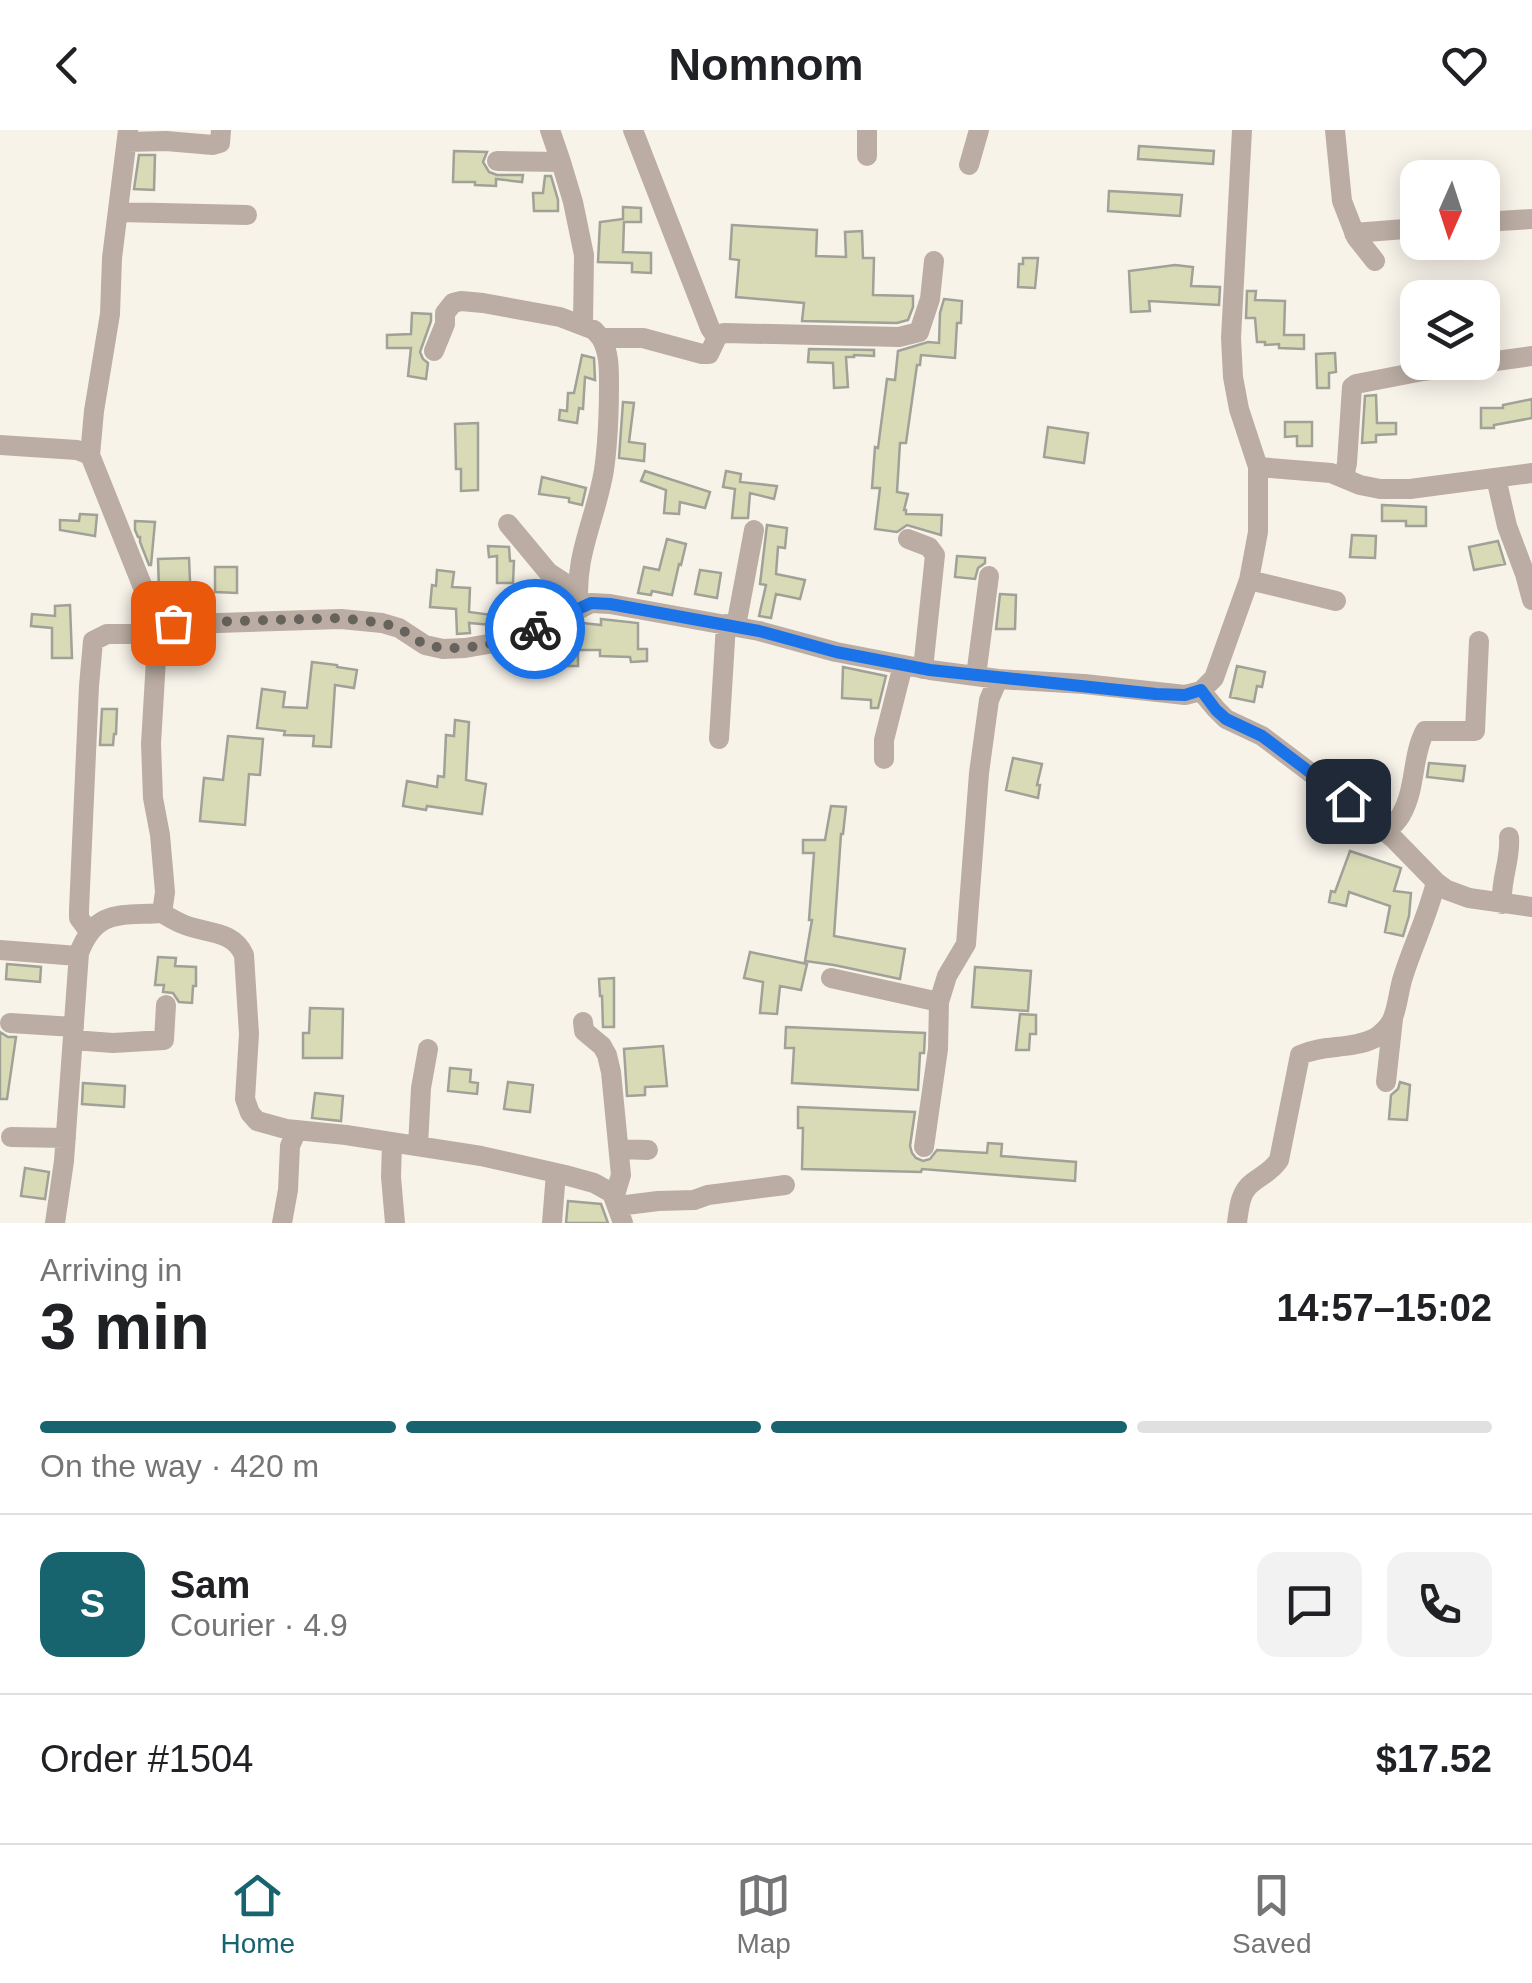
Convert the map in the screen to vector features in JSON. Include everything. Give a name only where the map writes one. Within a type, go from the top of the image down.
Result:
[{"type":"street","points":[[162,913],[165,892],[153,798],[151,744],[158,629],[90,455],[110,314],[112,258],[128,136],[213,145],[220,143],[221,130]]},
{"type":"street","points":[[550,130],[573,202],[584,255],[583,324]]},
{"type":"street","points":[[633,130],[717,338]]},
{"type":"street","points":[[867,130],[867,156]]},
{"type":"street","points":[[969,165],[978,130]]},
{"type":"street","points":[[508,524],[548,572],[578,600],[731,625],[913,667],[998,679],[1170,694],[1201,690],[1214,678],[1249,580],[1258,532],[1258,467],[1236,393],[1230,338],[1242,130]]},
{"type":"street","points":[[1335,130],[1342,201],[1354,232],[1375,261]]},
{"type":"street","points":[[496,161],[561,162]]},
{"type":"street","points":[[118,212],[248,215]]},
{"type":"street","points":[[1500,221],[1532,218]]},
{"type":"street","points":[[1354,232],[1400,229]]},
{"type":"street","points":[[601,338],[643,338],[709,354],[724,333],[899,337],[919,332],[930,299],[934,261]]},
{"type":"street","points":[[434,352],[445,313],[453,303],[461,301],[583,324],[601,338],[608,362],[609,405],[604,471],[578,573],[578,600]]},
{"type":"street","points":[[1344,478],[1348,450],[1345,382],[1356,384],[1532,356]]},
{"type":"street","points":[[0,445],[77,450],[90,455]]},
{"type":"street","points":[[1258,467],[1331,473],[1380,489],[1532,472]]},
{"type":"street","points":[[1496,478],[1507,526],[1532,600]]},
{"type":"street","points":[[719,739],[731,625],[754,530]]},
{"type":"street","points":[[884,759],[884,740],[913,667],[935,555],[908,539]]},
{"type":"street","points":[[976,676],[990,576]]},
{"type":"street","points":[[1249,580],[1336,601]]},
{"type":"street","points":[[88,930],[79,918],[79,910],[88,686],[94,641],[107,634],[158,629],[341,618],[399,628],[425,645],[465,648],[500,642],[578,600]]},
{"type":"street","points":[[1386,832],[1402,814],[1425,730],[1474,731],[1479,641]]},
{"type":"street","points":[[924,1147],[938,1049],[940,1002],[947,976],[966,944],[979,773],[990,700],[998,679]]},
{"type":"street","points":[[1201,690],[1226,719],[1262,736],[1386,832],[1436,882],[1469,898],[1532,908]]},
{"type":"street","points":[[1502,904],[1509,837]]},
{"type":"street","points":[[1386,1082],[1402,979],[1436,882]]},
{"type":"street","points":[[55,1223],[66,1138],[78,956],[88,930],[102,920],[162,913],[189,927],[232,938],[240,945],[244,955],[248,1034],[245,1098],[257,1121],[481,1156],[556,1173],[594,1184],[612,1194],[618,1209]]},
{"type":"street","points":[[0,950],[78,956]]},
{"type":"street","points":[[831,978],[940,1002]]},
{"type":"street","points":[[10,1023],[113,1043],[164,1040],[166,1005]]},
{"type":"street","points":[[1237,1223],[1243,1193],[1279,1160],[1300,1055],[1360,1044],[1377,1037],[1394,1017]]},
{"type":"street","points":[[583,1022],[584,1031],[607,1055],[617,1114],[621,1175],[618,1209]]},
{"type":"street","points":[[418,1146],[428,1049]]},
{"type":"street","points":[[282,1223],[290,1146],[297,1130]]},
{"type":"street","points":[[11,1137],[66,1138]]},
{"type":"street","points":[[392,1142],[390,1177],[396,1223]]},
{"type":"street","points":[[618,1149],[648,1150]]},
{"type":"street","points":[[552,1223],[556,1173]]},
{"type":"street","points":[[618,1209],[785,1184]]},
{"type":"building","points":[[1139,146],[1214,151],[1213,164],[1138,159]]},
{"type":"building","points":[[454,151],[487,152],[483,162],[489,172],[523,175],[522,182],[496,179],[496,186],[453,182]]},
{"type":"building","points":[[139,155],[155,155],[154,190],[134,189]]},
{"type":"building","points":[[545,176],[551,176],[558,211],[534,211],[533,193],[543,193]]},
{"type":"building","points":[[1109,191],[1182,195],[1180,216],[1108,211]]},
{"type":"building","points":[[623,207],[641,208],[641,222],[624,222],[623,252],[651,253],[651,273],[632,272],[632,263],[598,262],[600,222],[623,219]]},
{"type":"building","points":[[732,225],[817,230],[816,256],[846,257],[845,232],[862,231],[863,258],[874,258],[873,295],[913,296],[908,320],[802,321],[804,303],[736,297],[739,260],[730,259]]},
{"type":"building","points":[[1023,258],[1038,258],[1035,288],[1018,287]]},
{"type":"building","points":[[1175,265],[1193,267],[1191,286],[1220,287],[1219,305],[1149,301],[1150,311],[1131,312],[1129,271]]},
{"type":"building","points":[[1247,291],[1256,291],[1255,300],[1285,301],[1284,335],[1304,335],[1304,349],[1257,342],[1255,318],[1246,318]]},
{"type":"building","points":[[944,299],[962,301],[955,358],[921,355],[906,443],[900,443],[897,492],[908,494],[906,514],[942,515],[941,535],[907,525],[897,532],[875,529],[880,488],[872,488],[875,447],[878,448],[887,379],[895,380],[898,351],[928,342],[939,343]]},
{"type":"building","points":[[412,313],[431,314],[420,352],[428,363],[426,379],[408,376],[411,348],[387,348],[387,335],[411,334]]},
{"type":"building","points":[[809,349],[874,350],[874,356],[846,357],[848,387],[834,388],[833,363],[808,362]]},
{"type":"building","points":[[1335,353],[1336,372],[1329,373],[1329,388],[1317,388],[1316,354]]},
{"type":"building","points":[[582,355],[594,358],[595,380],[585,377],[583,409],[579,408],[577,423],[559,420],[560,410],[567,411],[568,393],[574,393]]},
{"type":"building","points":[[1376,395],[1377,423],[1396,423],[1396,434],[1376,435],[1376,442],[1362,443],[1365,396]]},
{"type":"building","points":[[1532,399],[1532,418],[1481,428],[1481,408],[1503,408]]},
{"type":"building","points":[[623,402],[634,403],[629,442],[645,444],[644,461],[619,458]]},
{"type":"building","points":[[1285,422],[1312,422],[1312,446],[1297,446],[1297,436],[1285,437]]},
{"type":"building","points":[[478,423],[478,490],[461,491],[461,469],[456,469],[455,424]]},
{"type":"building","points":[[1048,427],[1088,433],[1084,463],[1044,457]]},
{"type":"building","points":[[645,471],[710,492],[705,508],[680,502],[679,514],[664,513],[666,490],[641,481]]},
{"type":"building","points":[[726,471],[741,474],[740,482],[777,486],[774,499],[750,493],[748,518],[732,518],[735,489],[723,487]]},
{"type":"building","points":[[542,477],[586,488],[582,505],[569,502],[569,498],[539,494]]},
{"type":"building","points":[[1382,505],[1426,507],[1426,526],[1382,521]]},
{"type":"building","points":[[80,514],[97,515],[95,536],[60,530],[60,520],[79,521]]},
{"type":"building","points":[[135,521],[155,522],[151,565],[135,530]]},
{"type":"building","points":[[767,525],[787,528],[785,548],[778,547],[776,574],[805,580],[800,599],[776,594],[771,618],[759,616],[766,585],[760,584]]},
{"type":"building","points":[[1352,535],[1376,536],[1375,558],[1350,557]]},
{"type":"building","points":[[667,539],[686,544],[672,595],[638,593],[644,567],[659,570]]},
{"type":"building","points":[[1498,541],[1505,564],[1474,570],[1469,547]]},
{"type":"building","points":[[488,546],[509,547],[510,561],[514,561],[513,583],[497,583],[497,556],[489,557]]},
{"type":"building","points":[[957,556],[985,558],[975,579],[955,577]]},
{"type":"building","points":[[189,558],[191,603],[164,604],[159,591],[158,559]]},
{"type":"building","points":[[215,567],[237,567],[237,593],[215,592]]},
{"type":"building","points":[[437,570],[454,572],[452,587],[470,588],[469,612],[492,615],[491,625],[469,623],[470,633],[457,634],[456,609],[430,607]]},
{"type":"building","points":[[700,570],[721,573],[717,598],[695,594]]},
{"type":"building","points":[[1000,594],[1016,595],[1015,629],[996,629]]},
{"type":"building","points":[[70,605],[72,658],[52,658],[52,628],[31,626],[32,614],[55,616],[55,606]]},
{"type":"building","points":[[601,619],[638,623],[638,649],[647,649],[647,661],[631,662],[630,657],[600,656],[600,650],[578,650],[578,666],[557,666],[557,640],[567,640],[569,630],[583,623],[601,625]]},
{"type":"building","points":[[312,662],[357,670],[354,688],[335,685],[331,747],[313,746],[314,736],[284,735],[285,731],[257,728],[262,689],[285,692],[283,707],[307,708]]},
{"type":"building","points":[[1237,666],[1265,672],[1254,702],[1230,697]]},
{"type":"building","points":[[843,667],[886,676],[878,708],[871,708],[871,700],[842,698]]},
{"type":"building","points":[[102,709],[117,709],[113,745],[100,745]]},
{"type":"building","points":[[455,720],[469,722],[466,780],[486,784],[482,814],[403,806],[407,781],[437,787],[438,776],[444,777],[446,735],[454,736]]},
{"type":"building","points":[[228,736],[263,739],[260,775],[249,774],[245,825],[200,821],[204,778],[223,780]]},
{"type":"building","points":[[1013,758],[1042,764],[1038,798],[1006,790]]},
{"type":"building","points":[[1429,763],[1465,766],[1463,781],[1427,777]]},
{"type":"building","points":[[831,806],[846,807],[834,936],[905,949],[900,979],[805,961],[812,920],[814,853],[803,853],[803,840],[825,840]]},
{"type":"building","points":[[1350,851],[1401,868],[1394,891],[1411,893],[1403,936],[1385,932],[1390,906],[1349,892],[1346,906],[1329,902]]},
{"type":"building","points":[[750,952],[807,964],[801,990],[780,986],[777,1014],[760,1013],[763,982],[744,978]]},
{"type":"building","points":[[158,957],[176,958],[175,966],[196,967],[192,1003],[179,1002],[173,993],[163,992],[164,985],[155,985]]},
{"type":"building","points":[[7,964],[41,967],[40,982],[6,979]]},
{"type":"building","points":[[975,967],[1031,971],[1028,1011],[972,1007]]},
{"type":"building","points":[[614,978],[614,1027],[603,1027],[599,979]]},
{"type":"building","points":[[310,1008],[343,1009],[342,1058],[303,1058],[303,1033],[309,1033]]},
{"type":"building","points":[[1020,1014],[1036,1015],[1036,1034],[1030,1034],[1029,1050],[1016,1050]]},
{"type":"building","points":[[786,1027],[925,1033],[918,1090],[792,1083],[794,1048],[785,1048]]},
{"type":"building","points":[[0,1032],[16,1037],[7,1099],[0,1099]]},
{"type":"building","points":[[663,1046],[667,1086],[645,1087],[645,1095],[627,1096],[624,1049]]},
{"type":"building","points":[[450,1068],[471,1070],[470,1082],[478,1083],[477,1094],[448,1091]]},
{"type":"building","points":[[508,1082],[533,1085],[530,1112],[504,1109]]},
{"type":"building","points":[[1400,1082],[1410,1085],[1407,1120],[1389,1119],[1391,1095]]},
{"type":"building","points":[[83,1083],[125,1086],[124,1107],[82,1104]]},
{"type":"building","points":[[315,1093],[343,1096],[341,1121],[312,1118]]},
{"type":"building","points":[[798,1107],[915,1112],[910,1146],[916,1158],[930,1159],[937,1150],[987,1153],[988,1143],[1002,1144],[1001,1156],[1076,1162],[1075,1181],[922,1169],[802,1169],[803,1128],[798,1128]]},
{"type":"building","points":[[25,1168],[49,1172],[45,1199],[21,1196]]},
{"type":"building","points":[[568,1201],[601,1204],[608,1223],[566,1223]]},
{"type":"way so far","points":[[173,623],[341,618],[382,623],[399,628],[425,645],[443,648],[500,642],[535,629]]},
{"type":"route","points":[[535,629],[591,603],[610,604],[759,631],[836,652],[930,670],[1156,694],[1185,695],[1201,690],[1226,719],[1262,736],[1348,801]]}]
